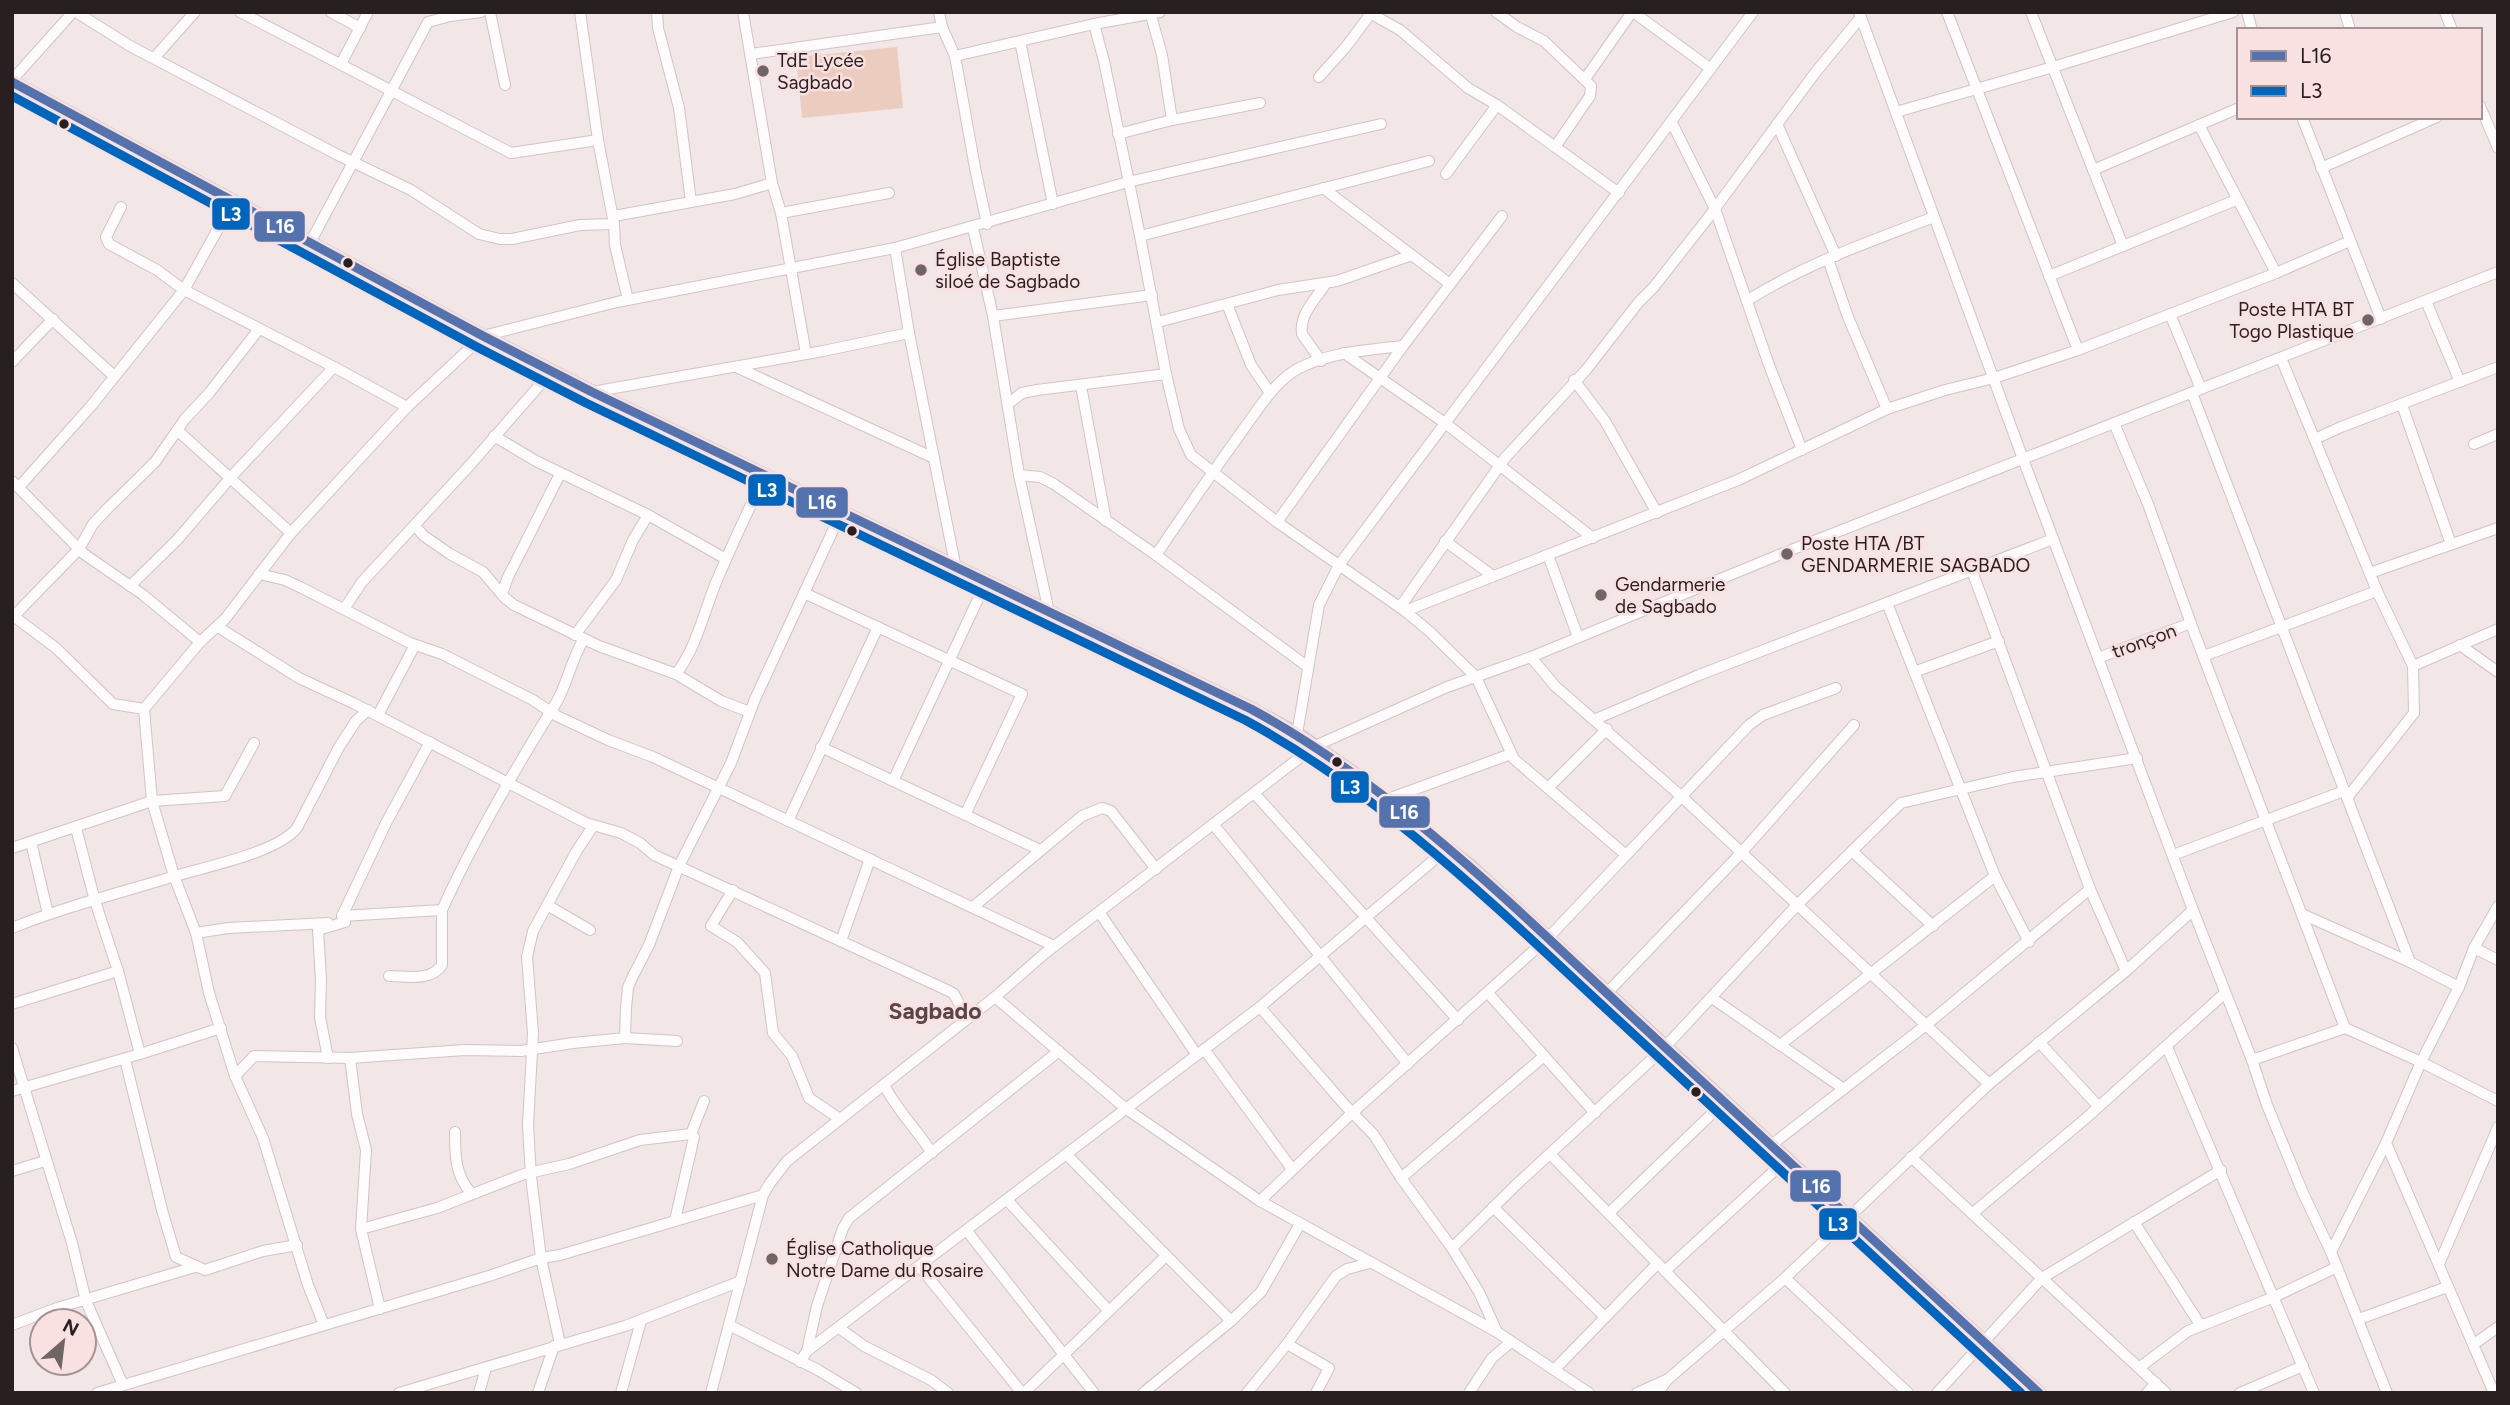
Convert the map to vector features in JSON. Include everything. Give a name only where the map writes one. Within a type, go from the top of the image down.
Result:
[{"type":"main road","points":[[12,81],[483,336],[592,392],[1236,702],[1297,734],[1388,799],[1448,848],[2039,1393]]},
{"type":"street","points":[[12,81],[74,12],[130,46],[411,190],[487,236],[512,239],[735,194],[772,183]]},
{"type":"street","points":[[154,58],[195,12]]},
{"type":"street","points":[[240,12],[511,153],[598,140]]},
{"type":"street","points":[[331,12],[360,28]]},
{"type":"street","points":[[341,64],[368,12]]},
{"type":"street","points":[[311,241],[428,22],[450,14],[481,12]]},
{"type":"street","points":[[490,12],[505,85]]},
{"type":"street","points":[[580,12],[598,140],[614,220],[615,245],[628,300]]},
{"type":"street","points":[[657,12],[660,36],[679,108],[691,202]]},
{"type":"street","points":[[743,12],[772,183],[806,354]]},
{"type":"street","points":[[939,12],[955,56],[987,224]]},
{"type":"street","points":[[1496,12],[1544,41],[1591,86],[1590,96],[1555,147]]},
{"type":"street","points":[[1585,79],[1632,12],[1711,69]]},
{"type":"street","points":[[1297,734],[1319,605],[1339,565],[1753,12]]},
{"type":"street","points":[[1947,12],[2078,349]]},
{"type":"street","points":[[2031,12],[2123,246]]},
{"type":"street","points":[[1896,112],[2233,12]]},
{"type":"street","points":[[955,56],[1153,13],[1172,120]]},
{"type":"street","points":[[1318,77],[1345,48],[1370,13],[1400,30],[1460,82],[1497,105],[1619,193]]},
{"type":"street","points":[[1860,15],[2023,460],[2267,1105],[2359,1319],[2387,1393]]},
{"type":"street","points":[[1402,609],[1445,541],[1500,466],[1574,380],[1586,370],[1715,209],[1860,15]]},
{"type":"street","points":[[1094,24],[1158,321],[1166,374],[1185,445],[1191,455],[1277,522],[1402,609],[1476,677],[1516,761],[1626,855]]},
{"type":"street","points":[[751,54],[942,26]]},
{"type":"street","points":[[1020,41],[1053,204]]},
{"type":"street","points":[[1118,134],[1172,120],[1260,103]]},
{"type":"street","points":[[1446,174],[1497,105]]},
{"type":"street","points":[[2093,170],[2237,109]]},
{"type":"street","points":[[2482,111],[2498,148]]},
{"type":"street","points":[[2303,119],[2381,318]]},
{"type":"street","points":[[2321,168],[2432,119]]},
{"type":"street","points":[[1672,123],[1715,209],[1769,365],[1802,450]]},
{"type":"street","points":[[324,1325],[308,1285],[263,1138],[235,1076],[209,993],[196,933],[174,876],[152,801],[144,709],[200,642],[218,627],[291,533],[407,407],[483,336],[628,300],[895,248],[1128,182],[1381,124]]},
{"type":"street","points":[[1777,124],[1832,258],[1845,307],[1887,409]]},
{"type":"street","points":[[2199,125],[2276,273]]},
{"type":"street","points":[[1140,236],[1429,161]]},
{"type":"street","points":[[1323,188],[1450,284]]},
{"type":"street","points":[[780,213],[889,193]]},
{"type":"street","points":[[2049,276],[2236,200]]},
{"type":"street","points":[[200,642],[79,549],[16,484],[91,406],[184,290],[234,201]]},
{"type":"street","points":[[121,207],[106,237],[107,242],[157,270],[184,290],[407,407]]},
{"type":"street","points":[[1277,522],[1403,346],[1502,216]]},
{"type":"street","points":[[1748,300],[1763,290],[1832,258],[1934,217]]},
{"type":"street","points":[[973,228],[993,316],[1019,475],[1049,612]]},
{"type":"street","points":[[1402,609],[1738,480],[1887,409],[1945,390],[1994,378],[2078,349],[2350,242]]},
{"type":"street","points":[[895,248],[909,333],[956,569]]},
{"type":"street","points":[[1158,321],[1278,290],[1326,284],[1412,255]]},
{"type":"street","points":[[711,1393],[763,1195],[787,1161],[995,997],[1054,946],[1315,746],[1402,706],[2498,272]]},
{"type":"street","points":[[12,283],[114,376]]},
{"type":"street","points":[[1321,361],[1301,334],[1301,329],[1307,310],[1326,284]]},
{"type":"street","points":[[993,316],[1152,295]]},
{"type":"street","points":[[2426,301],[2460,382]]},
{"type":"street","points":[[1227,304],[1251,365],[1270,393]]},
{"type":"street","points":[[2171,314],[2196,391],[2283,628],[2410,962]]},
{"type":"street","points":[[12,362],[53,318]]},
{"type":"street","points":[[144,709],[113,704],[56,648],[13,616],[79,549],[93,524],[142,477],[259,329]]},
{"type":"street","points":[[592,392],[909,333]]},
{"type":"street","points":[[1156,555],[1270,393],[1296,369],[1344,353],[1403,346]]},
{"type":"street","points":[[1344,353],[1446,423],[1592,538]]},
{"type":"street","points":[[2173,855],[2266,820],[2346,795],[2414,713],[2413,666],[2370,573],[2281,358]]},
{"type":"street","points":[[130,586],[177,540],[230,477],[334,367]]},
{"type":"street","points":[[736,367],[934,458]]},
{"type":"street","points":[[344,610],[351,595],[362,582],[552,371]]},
{"type":"street","points":[[2315,439],[2460,382],[2496,371]]},
{"type":"street","points":[[1008,404],[1022,393],[1166,374]]},
{"type":"street","points":[[1574,380],[1605,421],[1657,513]]},
{"type":"street","points":[[1081,386],[1106,521]]},
{"type":"street","points":[[2402,405],[2451,544]]},
{"type":"street","points":[[2114,423],[2148,504],[2345,1028]]},
{"type":"street","points":[[177,430],[291,533]]},
{"type":"street","points":[[2474,444],[2498,434]]},
{"type":"street","points":[[494,436],[503,444],[648,515],[726,559]]},
{"type":"street","points":[[502,594],[560,474]]},
{"type":"street","points":[[1019,475],[1040,477],[1054,484],[1308,667]]},
{"type":"street","points":[[676,674],[683,665],[726,559],[765,476]]},
{"type":"street","points":[[625,1038],[628,987],[652,938],[679,866],[716,788],[731,763],[750,712],[841,513]]},
{"type":"street","points":[[389,976],[432,975],[442,965],[442,910],[509,783],[559,698],[580,637],[615,580],[648,515]]},
{"type":"street","points":[[415,526],[424,536],[450,554],[483,572],[514,605],[580,637],[676,674],[712,696],[750,712]]},
{"type":"street","points":[[2370,573],[2498,528]]},
{"type":"street","points":[[1596,719],[1699,675],[2053,539]]},
{"type":"street","points":[[1445,541],[1493,576]]},
{"type":"street","points":[[1548,555],[1578,637]]},
{"type":"street","points":[[1972,571],[2090,888],[2126,971]]},
{"type":"street","points":[[259,574],[285,580],[415,645],[442,654],[549,712],[608,740],[653,757],[1054,946]]},
{"type":"street","points":[[893,781],[986,582]]},
{"type":"street","points":[[2204,656],[2378,591]]},
{"type":"street","points":[[804,593],[1021,694],[965,815]]},
{"type":"street","points":[[1887,603],[1995,876],[2029,942]]},
{"type":"street","name":"tronçon","points":[[2098,658],[2191,623]]},
{"type":"street","points":[[218,627],[299,678],[593,826],[621,833],[640,843],[654,855],[949,991],[954,994],[967,1019]]},
{"type":"street","points":[[788,821],[878,628]]},
{"type":"street","points":[[2413,666],[2498,629]]},
{"type":"street","points":[[1914,672],[1999,641]]},
{"type":"street","points":[[12,928],[48,914],[218,864],[290,836],[349,731],[373,713],[415,645]]},
{"type":"street","points":[[2459,645],[2498,671]]},
{"type":"street","points":[[1531,657],[1555,686],[1596,719],[1681,796],[1989,1084]]},
{"type":"street","points":[[1260,1201],[1353,1112],[1548,938],[1755,719],[1836,688]]},
{"type":"street","points":[[1606,995],[1741,852],[1854,725]]},
{"type":"street","points":[[1548,788],[1607,729]]},
{"type":"street","points":[[328,1058],[320,1017],[318,930],[344,919],[386,822],[430,742]]},
{"type":"street","points":[[12,848],[152,801],[225,796],[254,743]]},
{"type":"street","points":[[821,747],[1040,850]]},
{"type":"street","points":[[1388,799],[1511,754]]},
{"type":"street","points":[[1452,1248],[1664,1048],[1798,904],[1900,803],[2047,771],[2137,758]]},
{"type":"street","points":[[1254,793],[1365,920],[1458,1020]]},
{"type":"street","points":[[973,907],[1082,816],[1094,810],[1111,811],[1156,869]]},
{"type":"street","points":[[1213,824],[1408,1064]]},
{"type":"street","points":[[538,1393],[557,1345],[541,1258],[531,1172],[528,1125],[533,1050],[527,957],[530,940],[547,905],[593,826]]},
{"type":"street","points":[[76,828],[140,1054]]},
{"type":"street","points":[[31,842],[48,914]]},
{"type":"street","points":[[807,1351],[1260,1007],[1448,848]]},
{"type":"street","points":[[1852,850],[1933,926]]},
{"type":"street","points":[[841,942],[870,859]]},
{"type":"street","points":[[1780,1045],[1995,876]]},
{"type":"street","points":[[1770,1146],[2029,942],[2090,888]]},
{"type":"street","points":[[733,890],[711,926],[737,942],[765,974],[773,1033],[792,1056],[809,1098],[840,1119]]},
{"type":"street","points":[[547,905],[590,930]]},
{"type":"street","points":[[2331,1252],[2386,1143],[2474,948],[2498,906]]},
{"type":"street","points":[[196,933],[442,910]]},
{"type":"street","points":[[1658,1393],[1667,1380],[1785,1278],[1847,1216],[1989,1084],[2126,971],[2193,910]]},
{"type":"street","points":[[1099,912],[1200,1052],[1292,1169]]},
{"type":"street","points":[[2304,915],[2459,986]]},
{"type":"street","points":[[2474,948],[2498,960]]},
{"type":"street","points":[[12,1004],[118,971]]},
{"type":"street","points":[[1488,993],[1595,1114]]},
{"type":"street","points":[[1973,1213],[2167,1047],[2225,993]]},
{"type":"street","points":[[995,997],[1125,1108],[1260,1201],[1497,1332],[1589,1393]]},
{"type":"street","points":[[1712,998],[1844,1089]]},
{"type":"street","points":[[1260,1007],[1374,1135],[1401,1178],[1452,1248],[1485,1304],[1497,1332]]},
{"type":"street","points":[[12,1091],[221,1028]]},
{"type":"street","points":[[2252,1060],[2345,1028],[2498,1101]]},
{"type":"street","points":[[235,1076],[254,1056],[350,1058],[465,1050],[533,1050],[625,1038],[677,1041]]},
{"type":"street","points":[[2039,1042],[2098,1106]]},
{"type":"street","points":[[2167,1047],[2314,1393]]},
{"type":"street","points":[[12,1048],[72,1243],[86,1301],[123,1385]]},
{"type":"street","points":[[800,1362],[807,1351],[817,1306],[845,1223],[1059,1051]]},
{"type":"street","points":[[1401,1178],[1543,1057]]},
{"type":"street","points":[[350,1058],[357,1114],[366,1150],[361,1229],[380,1308]]},
{"type":"street","points":[[125,1059],[176,1257],[205,1270],[263,1251],[297,1245]]},
{"type":"street","points":[[884,1085],[897,1109],[932,1153]]},
{"type":"street","points":[[691,1134],[704,1101]]},
{"type":"street","points":[[1610,1213],[1724,1102]]},
{"type":"street","points":[[2440,1265],[2498,1127]]},
{"type":"street","points":[[455,1132],[458,1170],[464,1185],[471,1193]]},
{"type":"street","points":[[361,1229],[436,1208],[531,1172],[598,1155],[640,1140],[691,1134]]},
{"type":"street","points":[[675,1220],[694,1137],[691,1134]]},
{"type":"street","points":[[2386,1143],[2494,1393]]},
{"type":"street","points":[[1066,1154],[1231,1321]]},
{"type":"street","points":[[1550,1154],[1785,1393]]},
{"type":"street","points":[[1911,1157],[2166,1393]]},
{"type":"street","points":[[1554,1370],[1605,1317],[1786,1160]]},
{"type":"street","points":[[12,1171],[45,1161]]},
{"type":"street","points":[[1937,1393],[2042,1278],[2221,1170]]},
{"type":"street","points":[[97,1393],[541,1258],[560,1255],[763,1195]]},
{"type":"street","points":[[1007,1199],[1108,1310]]},
{"type":"street","points":[[1493,1208],[1605,1317]]},
{"type":"street","points":[[2134,1222],[2201,1326]]},
{"type":"street","points":[[1143,1393],[1231,1321],[1261,1292],[1300,1224]]},
{"type":"street","points":[[967,1231],[1094,1393]]},
{"type":"street","points":[[920,1267],[1023,1393],[1166,1256]]},
{"type":"street","points":[[1247,1393],[1287,1344],[1336,1276],[1346,1269],[1370,1263]]},
{"type":"street","points":[[12,1325],[57,1308],[195,1267]]},
{"type":"street","points":[[2140,1367],[2188,1331],[2274,1297],[2337,1267]]},
{"type":"street","points":[[1785,1278],[1908,1393]]},
{"type":"street","points":[[399,1393],[641,1321],[741,1281]]},
{"type":"street","points":[[2359,1319],[2447,1287]]},
{"type":"street","points":[[621,1393],[641,1321]]},
{"type":"street","points":[[729,1325],[856,1393]]},
{"type":"street","points":[[2474,1344],[2498,1327]]},
{"type":"street","points":[[839,1328],[864,1346],[931,1380],[948,1393]]},
{"type":"street","points":[[1469,1393],[1492,1358],[1511,1342]]},
{"type":"street","points":[[1287,1344],[1329,1368],[1316,1393]]},
{"type":"street","points":[[2240,1393],[2303,1366]]},
{"type":"street","points":[[479,1393],[486,1368]]},
{"type":"street","points":[[1637,1393],[1667,1380]]},
{"type":"street","points":[[1157,1382],[1166,1393]]},
{"type":"street","points":[[2147,1393],[2156,1383]]},
{"type":"shaded area","points":[[897,47],[903,108],[802,118],[796,57]]},
{"type":"transit line","name":"L16","points":[[12,82],[592,392],[1251,709],[1303,740],[1402,810],[1494,889],[2039,1393]]},
{"type":"transit line","name":"L3","points":[[12,96],[586,403],[1245,720],[1296,750],[1346,784],[1440,857],[2021,1393]]},
{"type":"place","name":"TdE Lycée Sagbado","points":[[763,71]]},
{"type":"place","name":"Église Baptiste siloé de Sagbado","points":[[921,270]]},
{"type":"place","name":"Poste HTA BT Togo Plastique","points":[[2368,320]]},
{"type":"place","name":"Poste HTA /BT GENDARMERIE SAGBADO","points":[[1787,554]]},
{"type":"place","name":"Gendarmerie de Sagbado","points":[[1601,595]]},
{"type":"place","name":"Église Catholique Notre Dame du Rosaire","points":[[772,1259]]},
{"type":"district","name":"Sagbado","points":[[935,1011]]}]
